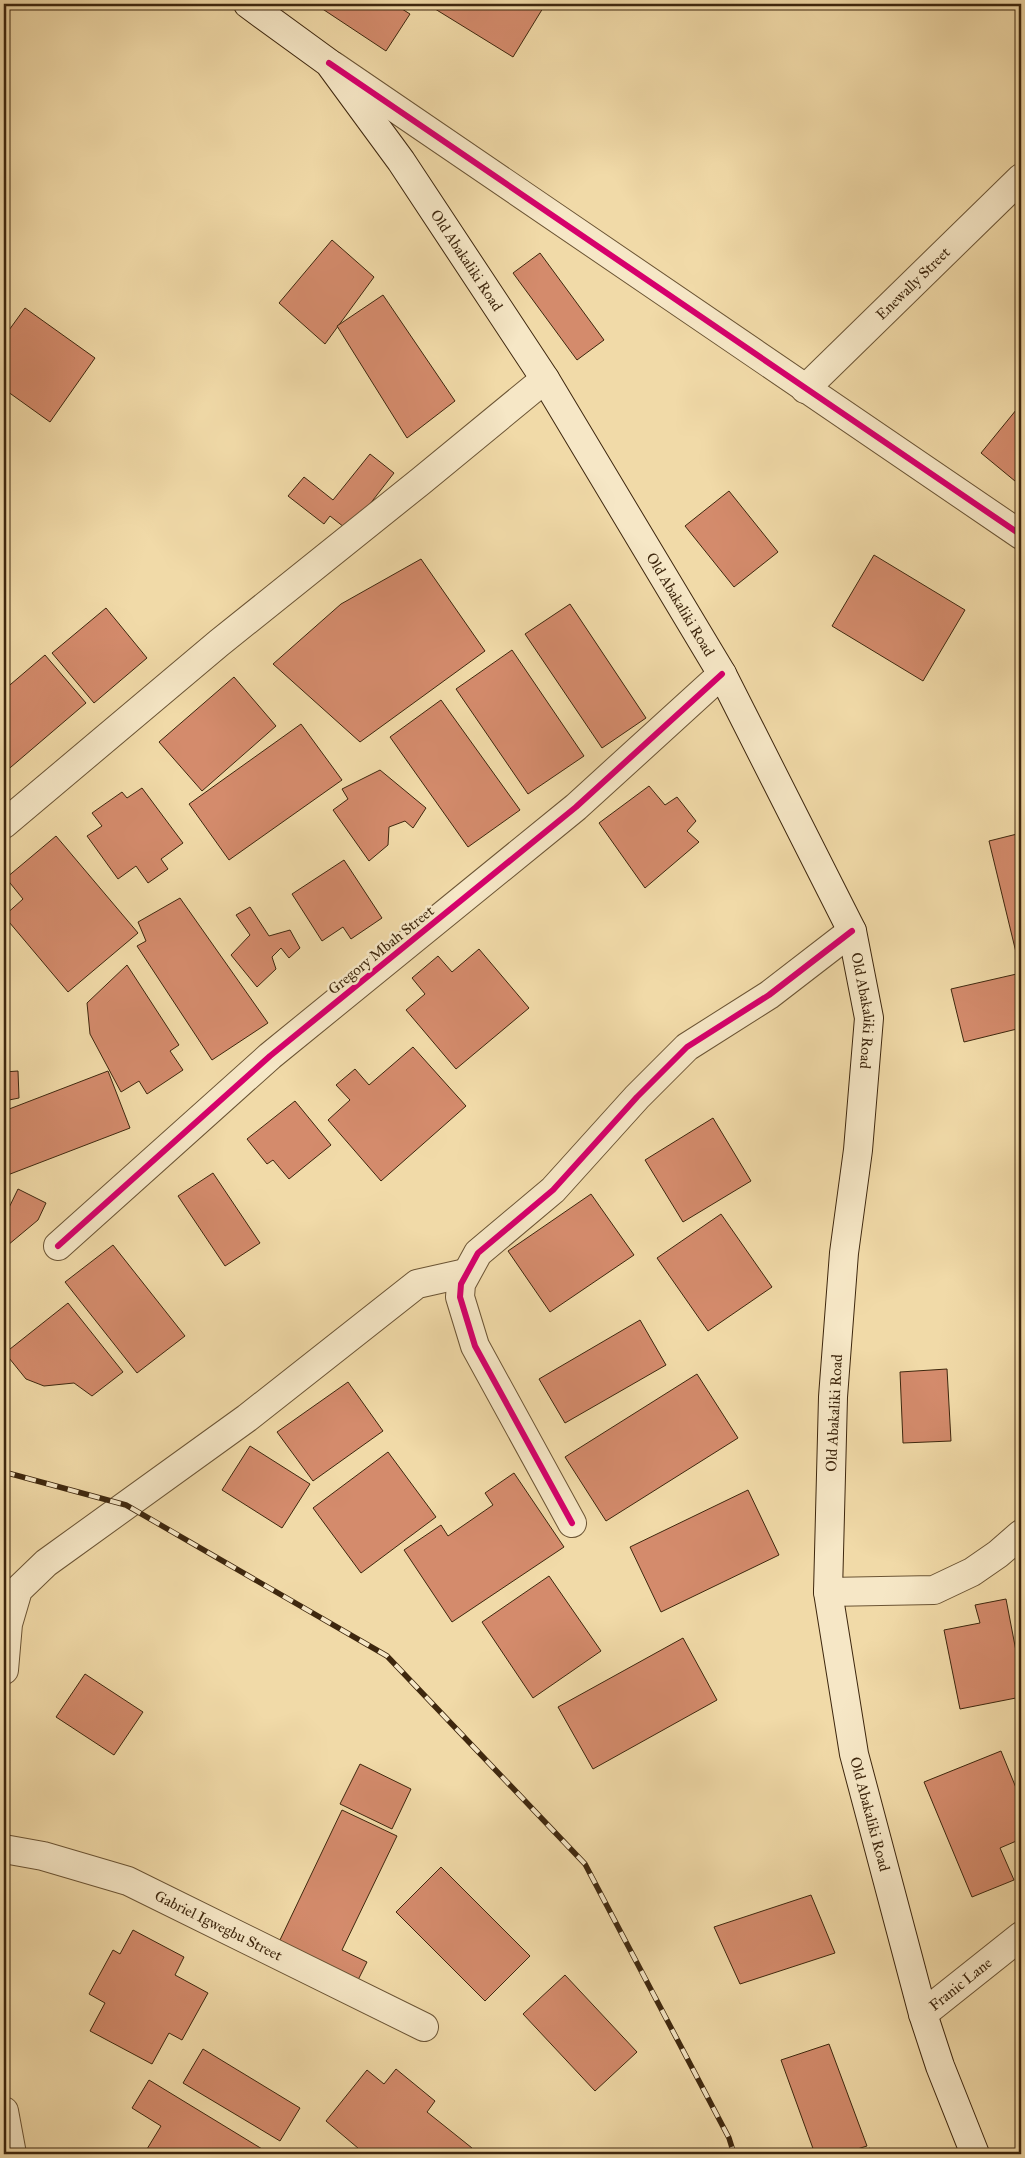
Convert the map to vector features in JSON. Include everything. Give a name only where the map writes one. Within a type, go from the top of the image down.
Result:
[{"type":"street","name":"Old Abakaliki Road","points":[[248,4],[329,63],[401,161],[545,379],[722,674],[852,931],[869,1018],[858,1150],[844,1253],[833,1397],[828,1592],[854,1754],[923,2014],[940,2066],[975,2154]]},
{"type":"street","points":[[329,63],[1021,535]]},
{"type":"street","name":"Enewally Street","points":[[805,389],[1021,178]]},
{"type":"street","points":[[4,824],[219,642],[421,481],[545,379]]},
{"type":"street","name":"Gregory Mbah Street","points":[[58,1246],[270,1056],[576,807],[722,674]]},
{"type":"street","points":[[572,1523],[475,1346],[460,1297],[461,1284],[466,1273],[478,1253],[553,1190],[637,1097],[687,1047],[769,995],[852,931]]},
{"type":"street","points":[[4,1670],[8,1624],[18,1590],[46,1564],[247,1418],[417,1284],[466,1273]]},
{"type":"street","points":[[828,1592],[934,1590],[972,1572],[998,1554],[1021,1534]]},
{"type":"street","name":"Gabriel Igwegbu Street","points":[[4,1849],[42,1856],[128,1881],[424,2026]]},
{"type":"street","name":"Franic Lane","points":[[923,2014],[1021,1936]]},
{"type":"street","points":[[4,2110],[12,2154]]},
{"type":"building","points":[[315,4],[394,4],[410,14],[386,51]]},
{"type":"building","points":[[427,4],[536,4],[543,8],[513,57]]},
{"type":"building","points":[[332,240],[374,277],[325,344],[279,303]]},
{"type":"building","points":[[540,253],[604,340],[577,360],[513,273]]},
{"type":"building","points":[[383,295],[455,401],[407,438],[337,326]]},
{"type":"building","points":[[25,308],[95,358],[50,422],[4,389],[4,337]]},
{"type":"building","points":[[1021,404],[1021,486],[981,453]]},
{"type":"building","points":[[370,454],[394,473],[349,531],[330,516],[324,524],[288,496],[304,477],[333,500]]},
{"type":"building","points":[[729,491],[778,552],[734,587],[685,526]]},
{"type":"building","points":[[874,555],[965,610],[923,681],[832,626]]},
{"type":"building","points":[[421,559],[485,651],[360,742],[273,664],[341,604]]},
{"type":"building","points":[[570,604],[646,718],[602,748],[525,634]]},
{"type":"building","points":[[106,608],[147,658],[94,703],[52,653]]},
{"type":"building","points":[[512,650],[584,756],[528,794],[456,689]]},
{"type":"building","points":[[45,655],[86,703],[4,773],[4,690]]},
{"type":"building","points":[[234,677],[276,726],[202,791],[159,742]]},
{"type":"building","points":[[441,700],[520,810],[468,847],[390,737]]},
{"type":"building","points":[[301,724],[342,780],[229,860],[189,804]]},
{"type":"building","points":[[380,770],[426,808],[413,828],[405,821],[389,827],[388,845],[369,861],[333,810],[348,799],[342,789]]},
{"type":"building","points":[[649,786],[665,805],[677,797],[696,821],[687,831],[699,842],[645,888],[599,823]]},
{"type":"building","points":[[142,788],[183,843],[161,859],[168,869],[148,883],[136,866],[118,879],[87,836],[102,826],[92,813],[122,792],[127,798]]},
{"type":"building","points":[[1021,833],[1021,973],[989,841]]},
{"type":"building","points":[[56,836],[138,933],[68,992],[4,916],[23,899],[6,878]]},
{"type":"building","points":[[344,860],[382,918],[351,939],[343,927],[322,941],[292,894]]},
{"type":"building","points":[[180,898],[268,1023],[212,1060],[137,946],[146,941],[138,922]]},
{"type":"building","points":[[250,907],[269,936],[290,930],[300,948],[289,958],[281,948],[272,957],[276,969],[257,987],[231,955],[250,935],[236,915]]},
{"type":"building","points":[[479,949],[529,1008],[456,1069],[406,1010],[425,994],[412,978],[438,956],[452,972]]},
{"type":"building","points":[[127,965],[179,1045],[170,1051],[183,1070],[147,1094],[139,1081],[121,1092],[90,1034],[87,1003]]},
{"type":"building","points":[[1021,973],[1021,1028],[964,1042],[951,989]]},
{"type":"building","points":[[413,1047],[466,1106],[381,1181],[328,1120],[350,1100],[336,1085],[355,1069],[369,1085]]},
{"type":"building","points":[[18,1071],[19,1098],[4,1101],[4,1072]]},
{"type":"building","points":[[108,1071],[130,1128],[5,1176],[4,1111]]},
{"type":"building","points":[[295,1101],[331,1145],[289,1179],[273,1160],[267,1164],[247,1139]]},
{"type":"building","points":[[713,1118],[751,1181],[683,1222],[645,1160]]},
{"type":"building","points":[[1021,1136],[1021,1169],[1016,1151]]},
{"type":"building","points":[[213,1173],[260,1243],[225,1266],[178,1196]]},
{"type":"building","points":[[18,1189],[46,1203],[38,1220],[8,1245],[4,1246],[4,1218]]},
{"type":"building","points":[[591,1194],[634,1255],[550,1312],[508,1251]]},
{"type":"building","points":[[721,1214],[772,1287],[708,1331],[657,1258]]},
{"type":"building","points":[[113,1245],[185,1336],[137,1373],[65,1282]]},
{"type":"building","points":[[68,1303],[123,1372],[92,1396],[74,1383],[44,1386],[26,1379],[5,1353]]},
{"type":"building","points":[[640,1320],[666,1365],[565,1423],[539,1379]]},
{"type":"building","points":[[947,1369],[951,1441],[903,1443],[900,1372]]},
{"type":"building","points":[[697,1374],[738,1438],[606,1521],[565,1457]]},
{"type":"building","points":[[348,1382],[383,1431],[313,1481],[277,1432]]},
{"type":"building","points":[[250,1446],[310,1484],[282,1528],[222,1490]]},
{"type":"building","points":[[388,1452],[436,1517],[361,1573],[313,1508]]},
{"type":"building","points":[[514,1473],[564,1547],[452,1622],[404,1550],[441,1525],[448,1536],[493,1505],[485,1493]]},
{"type":"building","points":[[748,1490],[779,1555],[661,1612],[630,1547]]},
{"type":"building","points":[[549,1576],[601,1651],[533,1698],[482,1622]]},
{"type":"building","points":[[1006,1599],[1021,1677],[1021,1697],[960,1709],[944,1630],[980,1623],[975,1605]]},
{"type":"building","points":[[683,1638],[717,1700],[593,1769],[558,1707]]},
{"type":"building","points":[[85,1674],[143,1712],[114,1755],[56,1717]]},
{"type":"building","points":[[1001,1751],[1021,1800],[1021,1839],[1000,1848],[1014,1880],[972,1897],[924,1782]]},
{"type":"building","points":[[360,1764],[411,1789],[392,1829],[340,1804]]},
{"type":"building","points":[[342,1810],[397,1836],[342,1950],[367,1962],[358,1980],[279,1942]]},
{"type":"building","points":[[441,1867],[530,1956],[485,2001],[396,1912]]},
{"type":"building","points":[[811,1895],[835,1953],[740,1984],[714,1927]]},
{"type":"building","points":[[133,1930],[184,1957],[175,1975],[208,1993],[182,2040],[169,2033],[152,2064],[90,2031],[105,2003],[89,1994],[113,1950],[120,1954]]},
{"type":"building","points":[[565,1975],[637,2052],[595,2091],[523,2014]]},
{"type":"building","points":[[829,2044],[867,2146],[841,2154],[815,2154],[781,2060]]},
{"type":"building","points":[[203,2049],[300,2108],[280,2141],[183,2083]]},
{"type":"building","points":[[396,2069],[435,2101],[427,2112],[472,2148],[467,2154],[365,2154],[326,2121],[367,2070],[384,2084]]},
{"type":"building","points":[[149,2080],[267,2152],[266,2154],[156,2154],[147,2149],[161,2126],[132,2108]]},
{"type":"building","points":[[870,2148],[872,2154],[857,2154]]},
{"type":"railway","points":[[4,1472],[126,1505],[387,1656],[585,1864],[729,2138],[734,2154]]},
{"type":"cycle path","points":[[329,63],[1021,535]]},
{"type":"cycle path","points":[[58,1246],[270,1056],[576,807],[722,674]]},
{"type":"cycle path","points":[[572,1523],[475,1346],[460,1297],[461,1284],[478,1253],[553,1190],[637,1097],[687,1047],[769,995],[852,931]]}]
